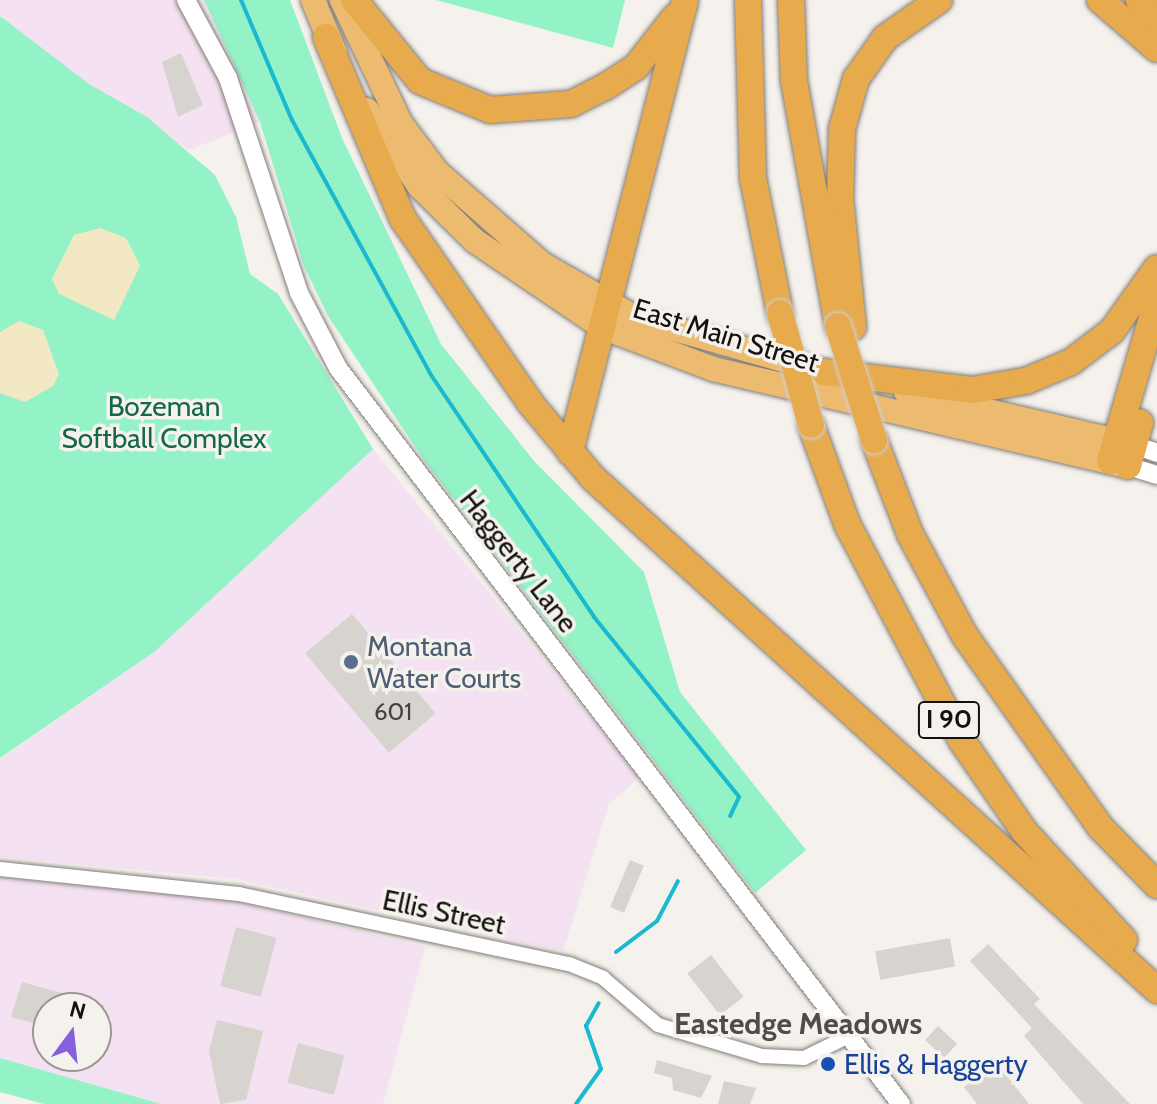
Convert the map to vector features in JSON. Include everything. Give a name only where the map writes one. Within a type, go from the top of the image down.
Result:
[{"type":"highway","name":"East Main Street","points":[[313,0],[326,37],[420,187],[486,249],[605,316],[713,369],[1129,453]]},
{"type":"highway","name":"East Main Street","points":[[342,0],[401,124],[437,172],[490,224],[605,316],[1129,453]]},
{"type":"highway","points":[[354,0],[420,81],[469,104],[530,111],[571,104],[636,67],[685,1]]},
{"type":"highway","name":"I 90","points":[[748,0],[753,178],[780,313],[811,425],[847,524],[962,741],[1024,831],[1157,971]]},
{"type":"highway","points":[[791,0],[796,96],[846,326]]},
{"type":"highway","points":[[846,326],[840,200],[842,129],[856,79],[885,38],[939,0]]},
{"type":"highway","points":[[1100,0],[1157,49]]},
{"type":"highway","points":[[1139,0],[1157,20]]},
{"type":"highway","points":[[570,452],[685,1]]},
{"type":"highway","points":[[326,37],[403,219],[570,452],[619,504],[1157,990]]},
{"type":"highway","points":[[824,372],[972,390],[1026,381],[1071,362],[1112,331],[1157,268]]},
{"type":"highway","points":[[1129,453],[1157,301]]},
{"type":"highway","name":"I 90","points":[[846,326],[874,440],[910,534],[965,636],[1092,816],[1157,885]]},
{"type":"highway","points":[[1129,453],[1157,366]]},
{"type":"street","name":"Haggerty Lane","points":[[186,0],[228,78],[299,293],[338,368],[901,1104]]},
{"type":"street","points":[[1129,453],[1157,475]]},
{"type":"street","name":"Ellis Street","points":[[0,869],[170,883],[569,964],[603,978],[658,1025],[762,1056],[804,1058],[849,1036]]},
{"type":"shaded area","points":[[0,0],[204,0],[260,122],[189,150],[69,70],[0,16]]},
{"type":"shaded area","points":[[369,444],[639,778],[609,804],[563,951],[236,879],[0,857],[0,759],[154,652]]},
{"type":"shaded area","points":[[0,877],[232,900],[425,947],[383,1104],[161,1104],[49,1072],[112,1072],[112,992],[32,992],[32,1067],[0,1058]]},
{"type":"green space","points":[[204,0],[290,0],[342,138],[441,344],[534,461],[644,572],[680,692],[806,850],[755,893],[424,460],[328,316],[304,266],[260,122]]},
{"type":"green space","points":[[436,0],[625,0],[613,48]]},
{"type":"green space","name":"Bozeman Softball Complex","points":[[0,16],[89,84],[147,117],[215,175],[236,217],[250,274],[278,294],[373,449],[154,652],[0,758]]},
{"type":"green space","points":[[0,1058],[32,1067],[32,1072],[49,1072],[161,1104],[44,1104],[0,1092]]},
{"type":"sand","points":[[100,228],[126,238],[140,266],[114,320],[59,294],[52,279],[74,235]]},
{"type":"sand","points":[[19,321],[43,330],[59,374],[53,386],[25,402],[0,393],[0,332]]},
{"type":"building","points":[[181,53],[203,105],[178,117],[162,62]]},
{"type":"building","points":[[352,614],[436,714],[389,753],[305,653]]},
{"type":"building","points":[[630,860],[644,866],[624,913],[610,907]]},
{"type":"building","points":[[236,927],[277,938],[261,997],[220,986]]},
{"type":"building","points":[[950,938],[955,967],[880,980],[875,951]]},
{"type":"building","points":[[988,944],[1040,999],[1034,1004],[1130,1104],[1083,1104],[1024,1036],[1032,1028],[970,961]]},
{"type":"building","points":[[711,955],[744,997],[720,1015],[687,973]]},
{"type":"building","points":[[22,982],[58,992],[32,992],[32,1023],[11,1017]]},
{"type":"building","points":[[217,1020],[263,1031],[246,1100],[220,1104],[209,1051]]},
{"type":"building","points":[[938,1026],[957,1044],[944,1058],[925,1040]]},
{"type":"building","points":[[298,1043],[344,1055],[334,1095],[287,1083]]},
{"type":"building","points":[[657,1060],[712,1076],[701,1098],[673,1090],[672,1078],[654,1073]]},
{"type":"building","points":[[996,1062],[1029,1104],[977,1104],[964,1087]]},
{"type":"building","points":[[724,1081],[756,1088],[750,1104],[718,1104]]},
{"type":"waterway","points":[[241,0],[292,120],[431,375],[594,617],[739,797],[730,816]]},
{"type":"waterway","points":[[616,952],[657,921],[678,881]]},
{"type":"waterway","points":[[576,1104],[601,1069],[586,1026],[599,1003]]},
{"type":"place","name":"Montana Water Courts","points":[[351,662]]},
{"type":"place","name":"Ellis & Haggerty","points":[[828,1064]]},
{"type":"district","name":"Eastedge Meadows","points":[[798,1024]]}]
